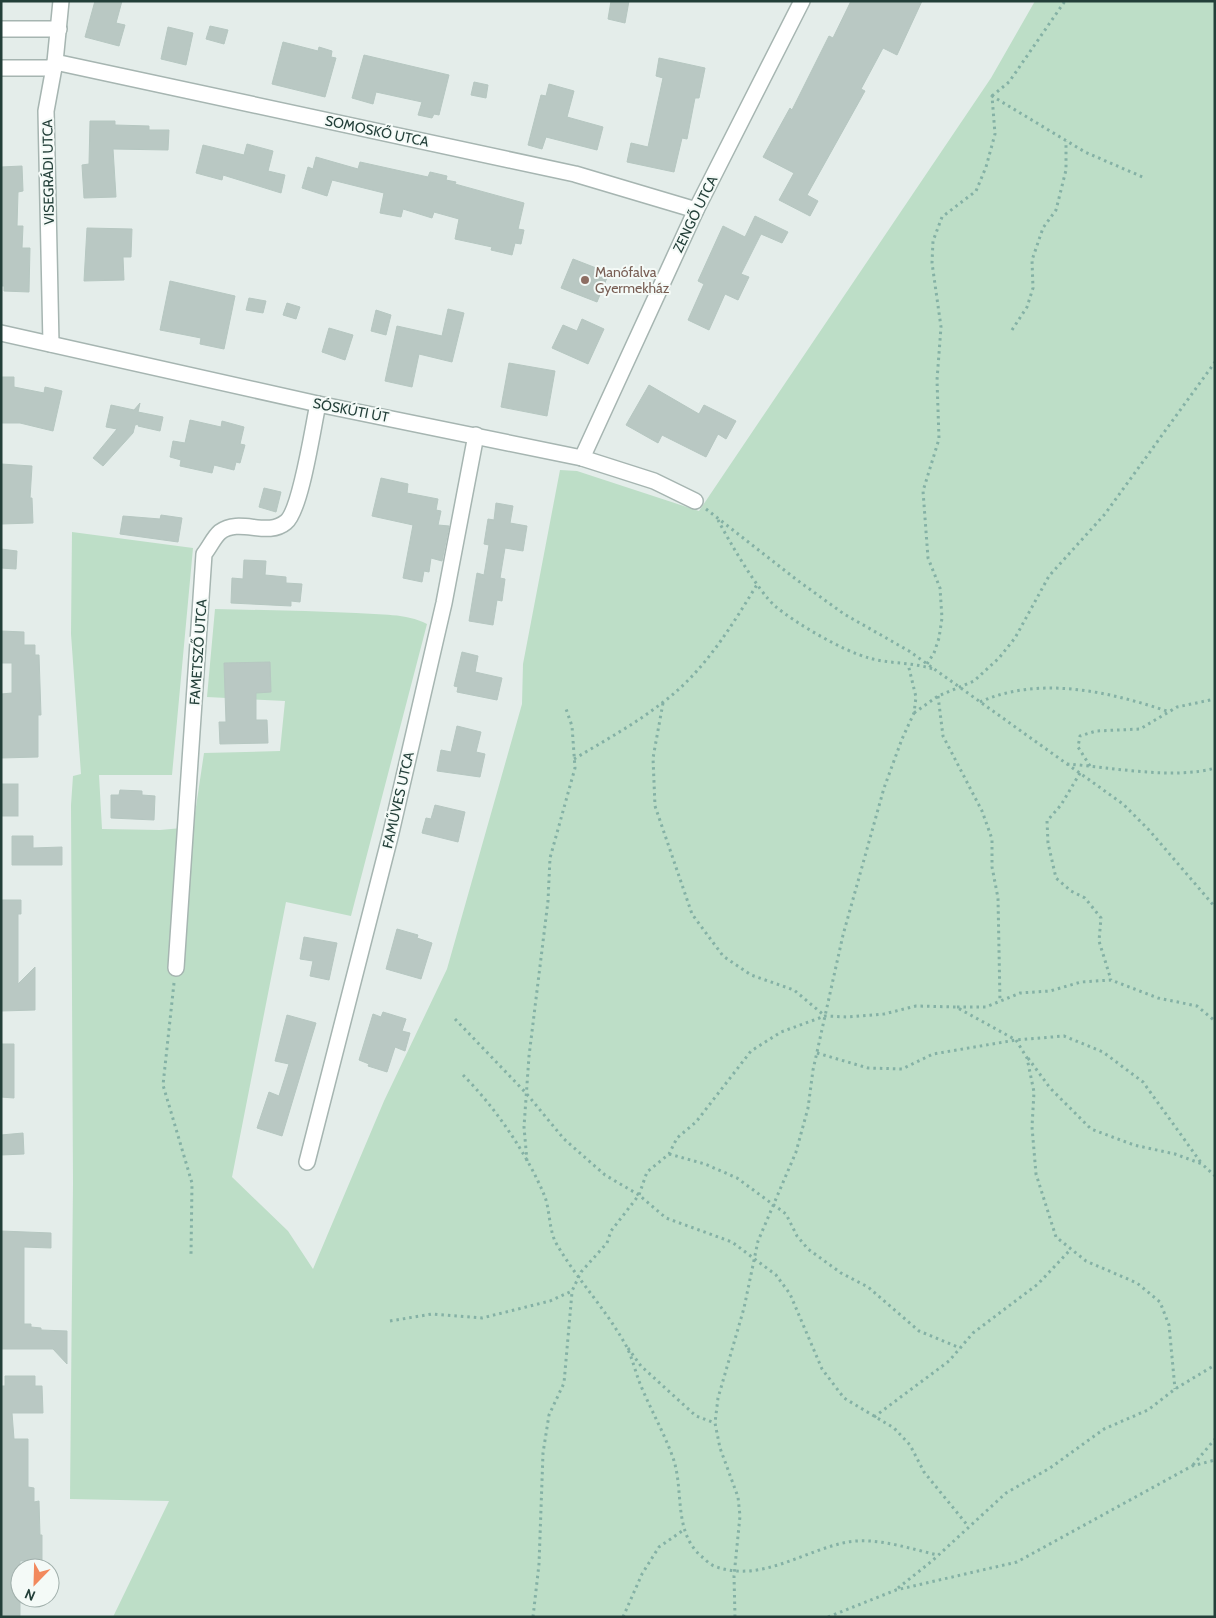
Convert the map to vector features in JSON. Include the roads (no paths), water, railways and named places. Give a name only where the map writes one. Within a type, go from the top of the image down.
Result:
[{"type":"street","name":"VISEGRÁDI UTCA","points":[[51,344],[46,111],[55,65],[61,1]]},
{"type":"street","points":[[787,1],[791,23]]},
{"type":"street","name":"ZENGŐ UTCA","points":[[582,458],[696,210],[802,1]]},
{"type":"street","points":[[1,29],[59,29]]},
{"type":"street","name":"SOMOSKŐ UTCA","points":[[1,68],[55,65],[575,174],[696,210]]},
{"type":"street","name":"SÓSKÚTI ÚT","points":[[1,333],[318,404],[582,458],[654,481],[696,501]]},
{"type":"street","name":"FAMETSZŐ UTCA","points":[[176,968],[204,554],[220,532],[236,526],[272,529],[287,522],[296,507],[318,404]]},
{"type":"street","name":"FAMŰVES UTCA","points":[[307,1162],[390,837],[444,603],[476,435]]},
{"type":"place","name":"Manófalva Gyermekház","points":[[585,280]]}]
